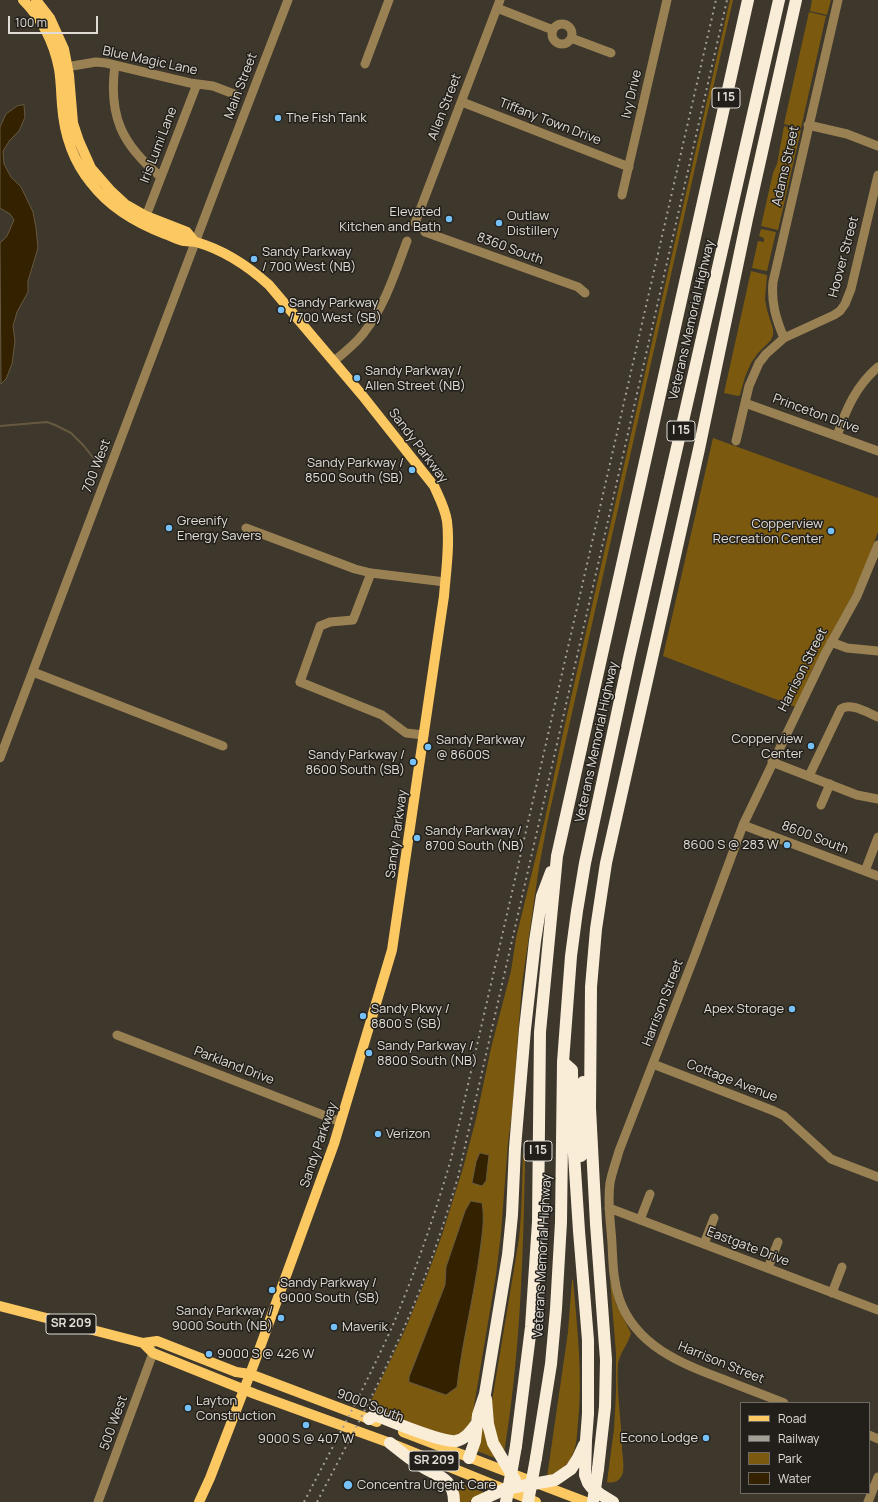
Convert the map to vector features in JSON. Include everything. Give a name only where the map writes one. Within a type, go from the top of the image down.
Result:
[{"type":"highway","name":"Veterans Memorial Highway","points":[[506,1502],[516,1446],[531,1327],[538,1222],[540,1032],[557,856],[748,0]]},
{"type":"highway","name":"Veterans Memorial Highway","points":[[530,1501],[549,1380],[556,1309],[561,1222],[563,1062],[576,911],[631,650],[778,0]]},
{"type":"highway","points":[[593,1502],[605,1407],[606,1360],[596,1232],[590,1108],[591,987],[596,929],[606,863],[699,449],[747,219],[796,0]]},
{"type":"highway","points":[[469,1458],[475,1441],[478,1415],[485,1394],[508,1255],[512,1222],[525,1029],[535,941],[542,896],[557,856]]},
{"type":"highway","points":[[576,1191],[582,1150],[581,1113],[588,975],[593,959]]},
{"type":"highway","points":[[563,1062],[572,1070],[576,1191],[588,1340],[588,1414],[585,1470],[588,1483],[600,1494],[613,1502]]},
{"type":"highway","points":[[485,1394],[490,1433],[493,1443],[510,1473],[530,1501]]},
{"type":"highway","points":[[369,1419],[375,1415],[437,1438],[455,1441],[465,1437],[477,1423]]},
{"type":"highway","points":[[477,1502],[505,1489],[536,1482],[555,1480],[571,1469],[586,1440]]},
{"type":"highway","points":[[390,1443],[418,1465],[434,1472],[450,1483],[454,1502]]},
{"type":"main road","points":[[23,0],[39,18],[64,68],[74,123],[79,141],[86,159],[97,176],[111,191],[132,208],[146,216],[188,232],[195,242]]},
{"type":"main road","points":[[36,0],[50,18],[64,49],[62,113],[67,136],[76,160],[91,184],[115,208],[137,222],[184,241],[195,242]]},
{"type":"main road","name":"Sandy Parkway","points":[[195,242],[228,255],[251,269],[269,285],[334,361],[434,486],[447,519],[448,543],[444,596],[392,950],[341,1122],[250,1374],[210,1478],[199,1502]]},
{"type":"main road","name":"9000 South","points":[[0,1306],[143,1343],[157,1341],[236,1372],[250,1374],[586,1502]]},
{"type":"main road","name":"SR 209","points":[[143,1343],[153,1353],[244,1389],[390,1443],[505,1489],[530,1501]]},
{"type":"street","name":"Main Street","points":[[218,182],[288,0]]},
{"type":"street","points":[[365,64],[389,0]]},
{"type":"street","name":"Ivy Drive","points":[[622,195],[667,0]]},
{"type":"street","name":"Adams Street","points":[[784,338],[773,306],[773,282],[838,0]]},
{"type":"street","points":[[498,4],[553,30]]},
{"type":"street","name":"Allen Street","points":[[415,223],[498,4]]},
{"type":"street","points":[[566,24],[571,29],[571,38],[566,43],[559,43],[553,38],[553,30],[557,25],[566,24]]},
{"type":"street","points":[[571,38],[612,53]]},
{"type":"street","name":"Blue Magic Lane","points":[[64,68],[96,62],[116,65],[197,84],[213,86],[234,94]]},
{"type":"street","points":[[116,65],[114,80],[115,111],[120,128],[134,152],[161,177]]},
{"type":"street","name":"Iris Lumi Lane","points":[[146,216],[197,84]]},
{"type":"street","name":"Tiffany Town Drive","points":[[462,102],[629,167]]},
{"type":"street","points":[[808,125],[847,134],[878,146]]},
{"type":"street","name":"Hoover Street","points":[[736,440],[749,386],[759,363],[766,354],[784,338],[834,315],[845,304],[851,289],[878,174]]},
{"type":"street","name":"700 West","points":[[0,758],[218,182]]},
{"type":"street","name":"8360 South","points":[[425,232],[578,287],[585,294]]},
{"type":"street","points":[[334,361],[363,334],[378,312],[389,290],[407,241]]},
{"type":"street","points":[[837,436],[852,399],[859,387],[878,367]]},
{"type":"street","name":"Princeton Drive","points":[[745,403],[878,451]]},
{"type":"street","points":[[246,528],[337,564],[371,573],[445,582]]},
{"type":"street","name":"Harrison Street","points":[[782,1402],[672,1358],[657,1348],[634,1324],[619,1298],[614,1270],[609,1208],[610,1184],[612,1172],[743,825],[831,642],[857,596],[878,545]]},
{"type":"street","points":[[371,573],[353,620],[330,622],[320,626],[300,682],[382,715],[406,732],[424,736]]},
{"type":"street","points":[[831,642],[847,648],[878,651]]},
{"type":"street","points":[[33,672],[223,746]]},
{"type":"street","points":[[809,776],[839,712],[844,707],[852,707],[878,717]]},
{"type":"street","points":[[772,762],[857,795],[878,799]]},
{"type":"street","points":[[821,805],[830,784]]},
{"type":"street","name":"8600 South","points":[[743,825],[878,876]]},
{"type":"street","points":[[865,871],[878,837]]},
{"type":"street","name":"Parkland Drive","points":[[117,1035],[341,1122]]},
{"type":"street","name":"Cottage Avenue","points":[[653,1064],[774,1111],[784,1116],[831,1159],[878,1176]]},
{"type":"street","points":[[640,1220],[650,1194]]},
{"type":"street","name":"Eastgate Drive","points":[[609,1208],[878,1310]]},
{"type":"street","points":[[704,1244],[714,1218]]},
{"type":"street","points":[[768,1268],[778,1242]]},
{"type":"street","points":[[832,1293],[842,1267]]},
{"type":"street","name":"500 West","points":[[98,1502],[153,1353]]},
{"type":"street","points":[[868,1502],[878,1477]]},
{"type":"green space","points":[[730,0],[733,0],[548,819],[539,867],[522,984],[512,1113],[496,1275],[472,1418],[467,1429],[458,1436],[452,1436],[418,1426],[368,1407],[405,1330],[427,1276],[442,1235],[463,1168],[476,1119],[491,1048],[511,971],[516,938],[545,819],[563,733]]},
{"type":"green space","points":[[812,0],[831,0],[827,15],[810,11]]},
{"type":"green space","points":[[809,12],[826,16],[801,128],[784,124]]},
{"type":"green space","points":[[784,126],[801,130],[778,230],[761,226],[773,173],[777,164]]},
{"type":"green space","points":[[761,229],[776,232],[767,271],[752,268],[758,241],[764,242],[764,238],[759,236]]},
{"type":"green space","points":[[751,271],[767,275],[765,299],[773,329],[773,335],[771,340],[758,353],[751,363],[740,395],[738,396],[724,393]]},
{"type":"green space","points":[[713,438],[878,498],[878,532],[861,579],[811,672],[796,707],[663,656]]},
{"type":"green space","points":[[523,1154],[525,1154],[525,1165],[520,1309],[514,1381],[504,1453],[494,1431],[491,1407],[519,1239]]},
{"type":"green space","points":[[573,1279],[580,1369],[579,1405],[575,1448],[570,1460],[565,1466],[547,1477],[568,1332]]},
{"type":"green space","points":[[610,1280],[616,1304],[631,1333],[620,1356],[618,1364],[623,1472],[617,1481],[607,1482],[614,1429],[616,1393],[616,1353]]},
{"type":"green space","points":[[482,1420],[495,1458],[477,1451]]},
{"type":"green space","points":[[453,1481],[483,1493],[469,1502],[458,1502]]},
{"type":"water","points":[[24,105],[25,117],[19,131],[10,140],[3,151],[4,164],[11,177],[21,187],[33,212],[38,248],[28,281],[28,292],[17,312],[13,326],[15,341],[12,364],[6,379],[1,384],[0,243],[7,236],[14,220],[10,214],[0,208],[0,127],[6,114],[17,106]]},
{"type":"water","points":[[480,1153],[489,1155],[486,1181],[482,1186],[472,1183],[476,1162]]},
{"type":"water","points":[[471,1201],[482,1203],[482,1239],[457,1387],[446,1395],[409,1382],[409,1377],[445,1285],[446,1267],[465,1211]]},
{"type":"waterway","points":[[0,426],[47,422],[55,425],[71,433],[84,446],[98,464]]},
{"type":"railway","points":[[304,1502],[363,1389],[395,1320],[411,1280],[439,1200],[451,1159],[716,0]]},
{"type":"railway","points":[[317,1502],[355,1430],[411,1312],[444,1223],[458,1177],[727,0]]},
{"type":"place","name":"The Fish Tank","points":[[278,118]]},
{"type":"place","name":"Elevated Kitchen and Bath","points":[[449,219]]},
{"type":"place","name":"Outlaw Distillery","points":[[499,223]]},
{"type":"place","name":"Sandy Parkway / 700 West (NB)","points":[[254,259]]},
{"type":"place","name":"Sandy Parkway / 700 West (SB)","points":[[281,310]]},
{"type":"place","name":"Sandy Parkway / Allen Street (NB)","points":[[357,378]]},
{"type":"place","name":"Sandy Parkway / 8500 South (SB)","points":[[412,470]]},
{"type":"place","name":"Greenify Energy Savers","points":[[169,528]]},
{"type":"place","name":"Copperview Recreation Center","points":[[831,531]]},
{"type":"place","name":"Copperview Center","points":[[811,746]]},
{"type":"place","name":"Sandy Parkway @ 8600S","points":[[428,747]]},
{"type":"place","name":"Sandy Parkway / 8600 South (SB)","points":[[413,762]]},
{"type":"place","name":"Sandy Parkway / 8700 South (NB)","points":[[417,838]]},
{"type":"place","name":"8600 S @ 283 W","points":[[787,845]]},
{"type":"place","name":"Apex Storage","points":[[792,1009]]},
{"type":"place","name":"Sandy Pkwy / 8800 S (SB)","points":[[363,1016]]},
{"type":"place","name":"Sandy Parkway / 8800 South (NB)","points":[[369,1053]]},
{"type":"place","name":"Verizon","points":[[378,1134]]},
{"type":"place","name":"Sandy Parkway / 9000 South (SB)","points":[[272,1290]]},
{"type":"place","name":"Sandy Parkway / 9000 South (NB)","points":[[281,1318]]},
{"type":"place","name":"Maverik","points":[[334,1327]]},
{"type":"place","name":"9000 S @ 426 W","points":[[209,1354]]},
{"type":"place","name":"Layton Construction","points":[[188,1408]]},
{"type":"place","name":"9000 S @ 407 W","points":[[306,1425]]},
{"type":"place","name":"Econo Lodge","points":[[706,1438]]},
{"type":"place","name":"Concentra Urgent Care","points":[[348,1485]]}]
